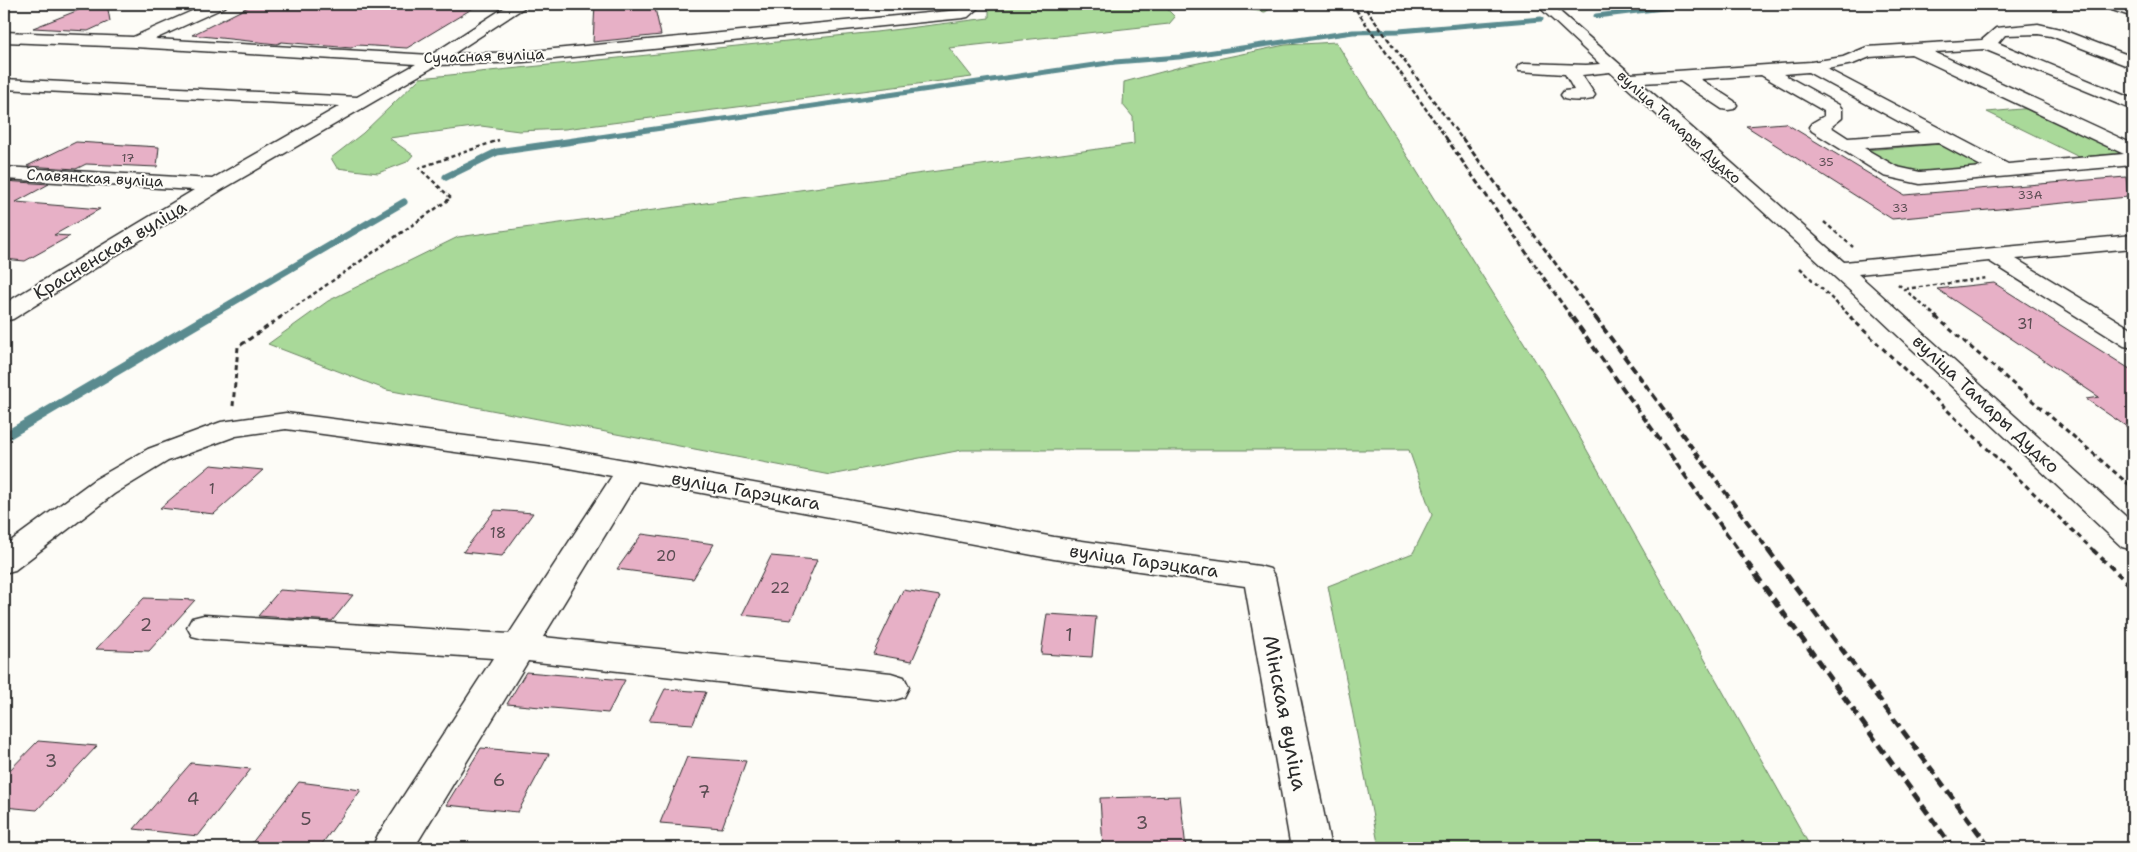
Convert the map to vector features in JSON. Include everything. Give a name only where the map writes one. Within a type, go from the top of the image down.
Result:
[{"type":"street","points":[[135,42],[220,4]]},
{"type":"street","name":"Красненская вуліца","points":[[4,314],[216,185],[434,60],[520,4]]},
{"type":"street","name":"вуліца Тамары Дудко","points":[[1543,4],[1866,293],[2133,540]]},
{"type":"street","points":[[2108,4],[2133,13]]},
{"type":"street","name":"Сучасная вуліца","points":[[4,37],[135,42],[434,60],[552,54],[968,9]]},
{"type":"street","points":[[1986,44],[2001,31],[2046,30],[2133,63]]},
{"type":"street","points":[[1525,68],[1684,76],[1810,67],[1847,61],[1867,52],[1986,44],[2133,105]]},
{"type":"street","points":[[1914,49],[2133,151]]},
{"type":"street","points":[[1810,67],[2006,171]]},
{"type":"street","points":[[1570,69],[1586,95],[1570,95]]},
{"type":"street","points":[[1764,70],[1833,108],[1833,118],[1818,127],[1891,172],[1906,176],[1920,178],[2133,159]]},
{"type":"street","points":[[1684,76],[1728,105]]},
{"type":"street","points":[[4,84],[359,102]]},
{"type":"street","points":[[1844,144],[1942,137]]},
{"type":"street","name":"Славянская вуліца","points":[[4,173],[216,185]]},
{"type":"street","points":[[1838,269],[2133,241]]},
{"type":"street","points":[[1993,254],[2133,341]]},
{"type":"street","name":"вуліца Гарэцкага","points":[[4,562],[104,487],[158,455],[231,428],[286,421],[552,456],[1054,548],[1258,577]]},
{"type":"street","points":[[392,848],[630,470]]},
{"type":"street","name":"Мінская вуліца","points":[[1258,577],[1311,848]]},
{"type":"street","points":[[204,626],[519,647],[891,687]]},
{"type":"path","points":[[231,428],[238,347],[451,198],[419,168],[499,140]]},
{"type":"path","points":[[1827,295],[1866,293],[2024,274]]},
{"type":"green space","points":[[989,4],[1177,4],[1167,9],[1175,17],[1169,24],[949,48],[972,77],[565,129],[519,131],[481,126],[389,138],[413,155],[407,162],[378,173],[337,168],[331,158],[363,133],[420,78],[876,32],[989,18]]},
{"type":"green space","points":[[1213,4],[1278,4],[1265,12]]},
{"type":"green space","points":[[1336,42],[1548,381],[1811,848],[1379,848],[1328,586],[1413,553],[1432,515],[1409,450],[962,450],[830,475],[387,390],[268,344],[328,301],[458,237],[1134,144],[1133,117],[1123,105],[1124,82],[1184,66],[1285,45]]},
{"type":"green space","points":[[2033,108],[2126,153],[2079,157],[1987,112]]},
{"type":"green space","points":[[1942,144],[1985,167],[1907,175],[1866,150]]},
{"type":"building","points":[[94,4],[107,4],[110,21],[88,31],[33,28]]},
{"type":"building","points":[[254,4],[480,4],[407,48],[357,45],[351,48],[282,42],[277,44],[192,35]]},
{"type":"building","points":[[595,4],[654,4],[661,35],[593,42]]},
{"type":"building","points":[[1785,123],[1904,195],[2126,177],[2128,197],[1892,219],[1746,126]]},
{"type":"building","points":[[76,142],[159,147],[157,167],[86,164],[76,169],[27,166]]},
{"type":"building","points":[[4,181],[49,184],[16,202],[100,209],[54,235],[70,236],[25,261],[4,259]]},
{"type":"building","points":[[1994,283],[2133,371],[2133,431],[2086,399],[2099,397],[1937,289]]},
{"type":"building","points":[[211,465],[263,470],[214,514],[160,508]]},
{"type":"building","points":[[495,510],[533,513],[502,556],[463,552]]},
{"type":"building","points":[[642,534],[714,544],[693,579],[617,569]]},
{"type":"building","points":[[771,556],[817,560],[791,620],[742,615]]},
{"type":"building","points":[[280,590],[353,595],[332,621],[258,616]]},
{"type":"building","points":[[903,590],[940,596],[912,661],[873,654]]},
{"type":"building","points":[[144,598],[195,600],[149,651],[96,649]]},
{"type":"building","points":[[1047,614],[1096,617],[1092,657],[1041,654]]},
{"type":"building","points":[[526,672],[625,680],[608,713],[507,704]]},
{"type":"building","points":[[665,689],[706,692],[693,724],[649,721]]},
{"type":"building","points":[[38,741],[97,746],[37,810],[4,807],[4,776]]},
{"type":"building","points":[[481,748],[549,754],[518,812],[446,805]]},
{"type":"building","points":[[687,757],[746,761],[722,828],[660,823]]},
{"type":"building","points":[[191,763],[251,769],[198,836],[134,829]]},
{"type":"building","points":[[299,782],[361,790],[319,848],[248,848]]},
{"type":"building","points":[[1180,796],[1186,848],[1103,848],[1100,798]]},
{"type":"waterway","points":[[1596,16],[1696,4]]},
{"type":"waterway","points":[[586,139],[1115,62],[1179,57],[1353,32],[1399,31],[1541,19]]},
{"type":"waterway","points":[[446,177],[497,152],[595,138]]},
{"type":"waterway","points":[[206,318],[404,202]]},
{"type":"waterway","points":[[4,437],[208,317]]},
{"type":"railway","points":[[1352,4],[1447,139]]},
{"type":"railway","points":[[1362,4],[1462,139]]},
{"type":"railway","points":[[1446,138],[1572,318]]},
{"type":"railway","points":[[1462,138],[1596,318]]},
{"type":"railway","points":[[1572,317],[1739,551]]},
{"type":"railway","points":[[1595,317],[1769,551]]},
{"type":"railway","points":[[1738,550],[1953,848]]},
{"type":"railway","points":[[1768,550],[1990,848]]}]
